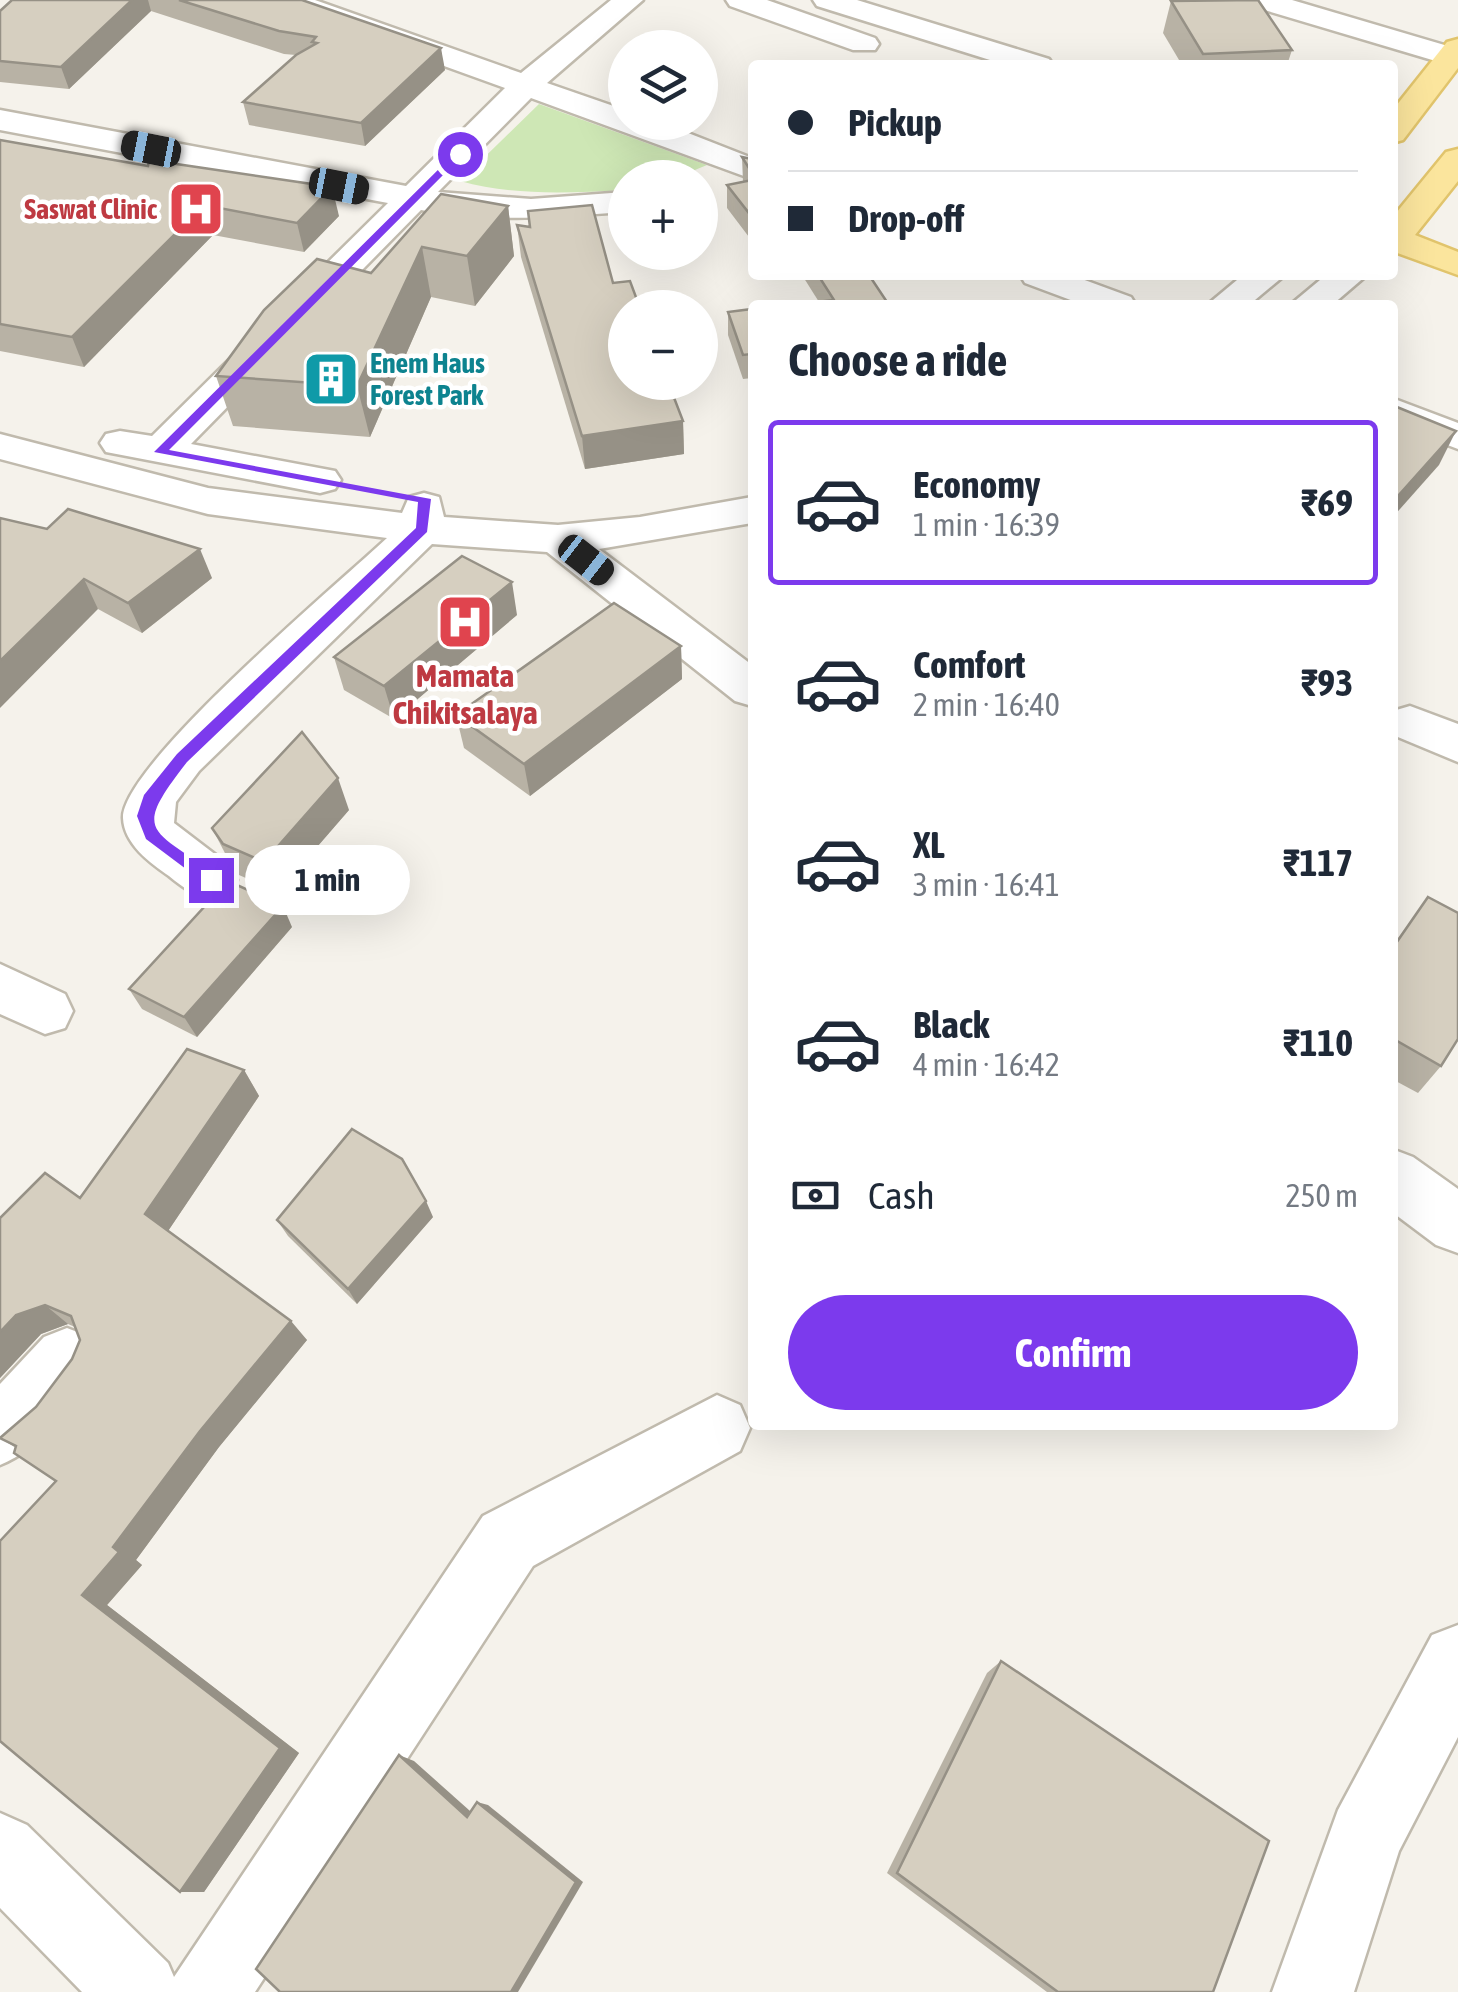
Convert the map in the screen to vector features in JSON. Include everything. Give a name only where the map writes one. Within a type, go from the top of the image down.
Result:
[{"type":"main road","points":[[1398,126],[1454,52]]},
{"type":"main road","points":[[1398,234],[1458,160]]},
{"type":"main road","points":[[1398,181],[1432,191]]},
{"type":"main road","points":[[1398,242],[1458,264]]},
{"type":"street","points":[[288,0],[608,115]]},
{"type":"street","points":[[160,452],[527,84],[629,0]]},
{"type":"street","points":[[740,0],[887,52]]},
{"type":"street","points":[[827,0],[1022,60]]},
{"type":"street","points":[[1261,0],[1454,52]]},
{"type":"street","points":[[1376,34],[1399,12]]},
{"type":"street","points":[[0,120],[414,201],[531,209],[608,203]]},
{"type":"street","points":[[675,140],[745,166]]},
{"type":"street","points":[[718,177],[745,166]]},
{"type":"street","points":[[1051,280],[1105,300]]},
{"type":"street","points":[[1398,412],[1458,437]]},
{"type":"street","points":[[0,415],[423,514],[558,539],[640,531],[748,511]]},
{"type":"street","points":[[0,446],[208,501],[423,514],[600,504],[748,486]]},
{"type":"street","points":[[211,880],[151,835],[144,816],[150,799],[182,758],[423,514]]},
{"type":"street","points":[[558,539],[748,687]]},
{"type":"street","points":[[1410,723],[1458,744]]},
{"type":"street","points":[[1398,1180],[1458,1225]]},
{"type":"street","points":[[0,1432],[67,1360]]},
{"type":"street","points":[[208,1992],[508,1540],[717,1428]]},
{"type":"street","points":[[1313,1992],[1365,1837],[1458,1661]]},
{"type":"street","points":[[0,1852],[139,1992]]},
{"type":"green space","points":[[539,104],[608,129],[608,140],[638,140],[693,160],[608,160],[608,191],[521,191],[460,181]]},
{"type":"building","points":[[12,0],[132,0],[61,67],[0,61],[0,11]]},
{"type":"building","points":[[179,0],[302,0],[441,48],[361,123],[243,102],[296,55],[317,43],[312,42],[316,37],[279,31]]},
{"type":"building","points":[[1258,0],[1292,50],[1203,54],[1171,1]]},
{"type":"building","points":[[0,140],[148,166],[149,160],[332,187],[297,223],[204,205],[72,337],[0,324]]},
{"type":"building","points":[[748,181],[748,212],[727,185]]},
{"type":"building","points":[[441,194],[508,206],[467,256],[422,247],[357,386],[216,376],[264,310],[317,259],[371,273]]},
{"type":"building","points":[[592,205],[613,283],[630,281],[633,290],[608,290],[608,400],[675,400],[683,421],[582,436],[517,225],[530,227],[528,211]]},
{"type":"building","points":[[821,280],[872,280],[886,300],[834,300]]},
{"type":"building","points":[[748,310],[748,354],[743,355],[728,312]]},
{"type":"building","points":[[1398,407],[1456,431],[1398,496]]},
{"type":"building","points":[[68,509],[200,549],[128,603],[84,579],[0,661],[0,518],[47,529]]},
{"type":"building","points":[[462,556],[512,582],[384,686],[334,657]]},
{"type":"building","points":[[614,603],[681,646],[524,764],[456,715]]},
{"type":"building","points":[[302,732],[338,778],[264,862],[223,844],[212,828]]},
{"type":"building","points":[[228,881],[283,906],[184,1017],[129,989]]},
{"type":"building","points":[[1428,897],[1458,913],[1458,1039],[1441,1066],[1398,1041],[1398,940]]},
{"type":"building","points":[[187,1049],[244,1070],[145,1214],[291,1321],[200,1431],[113,1547],[119,1552],[82,1595],[280,1748],[180,1892],[0,1741],[0,1541],[56,1481],[14,1453],[16,1446],[0,1438],[36,1407],[72,1359],[80,1340],[71,1316],[45,1305],[16,1315],[0,1332],[0,1218],[45,1173],[80,1198]]},
{"type":"building","points":[[352,1129],[402,1159],[426,1201],[348,1289],[277,1220]]},
{"type":"building","points":[[1001,1661],[1269,1841],[1213,1992],[1058,1992],[897,1873]]},
{"type":"building","points":[[399,1755],[467,1817],[477,1802],[576,1882],[511,1992],[280,1992],[256,1969]]},
{"type":"place","name":"Saswat Clinic","points":[[196,209]]},
{"type":"place","name":"Enem Haus Forest Park","points":[[331,379]]},
{"type":"place","name":"Mamata Chikitsalaya","points":[[465,622]]},
{"type":"route","points":[[211,880],[151,835],[144,816],[150,799],[182,758],[422,529],[424,499],[160,452],[460,154]]}]
